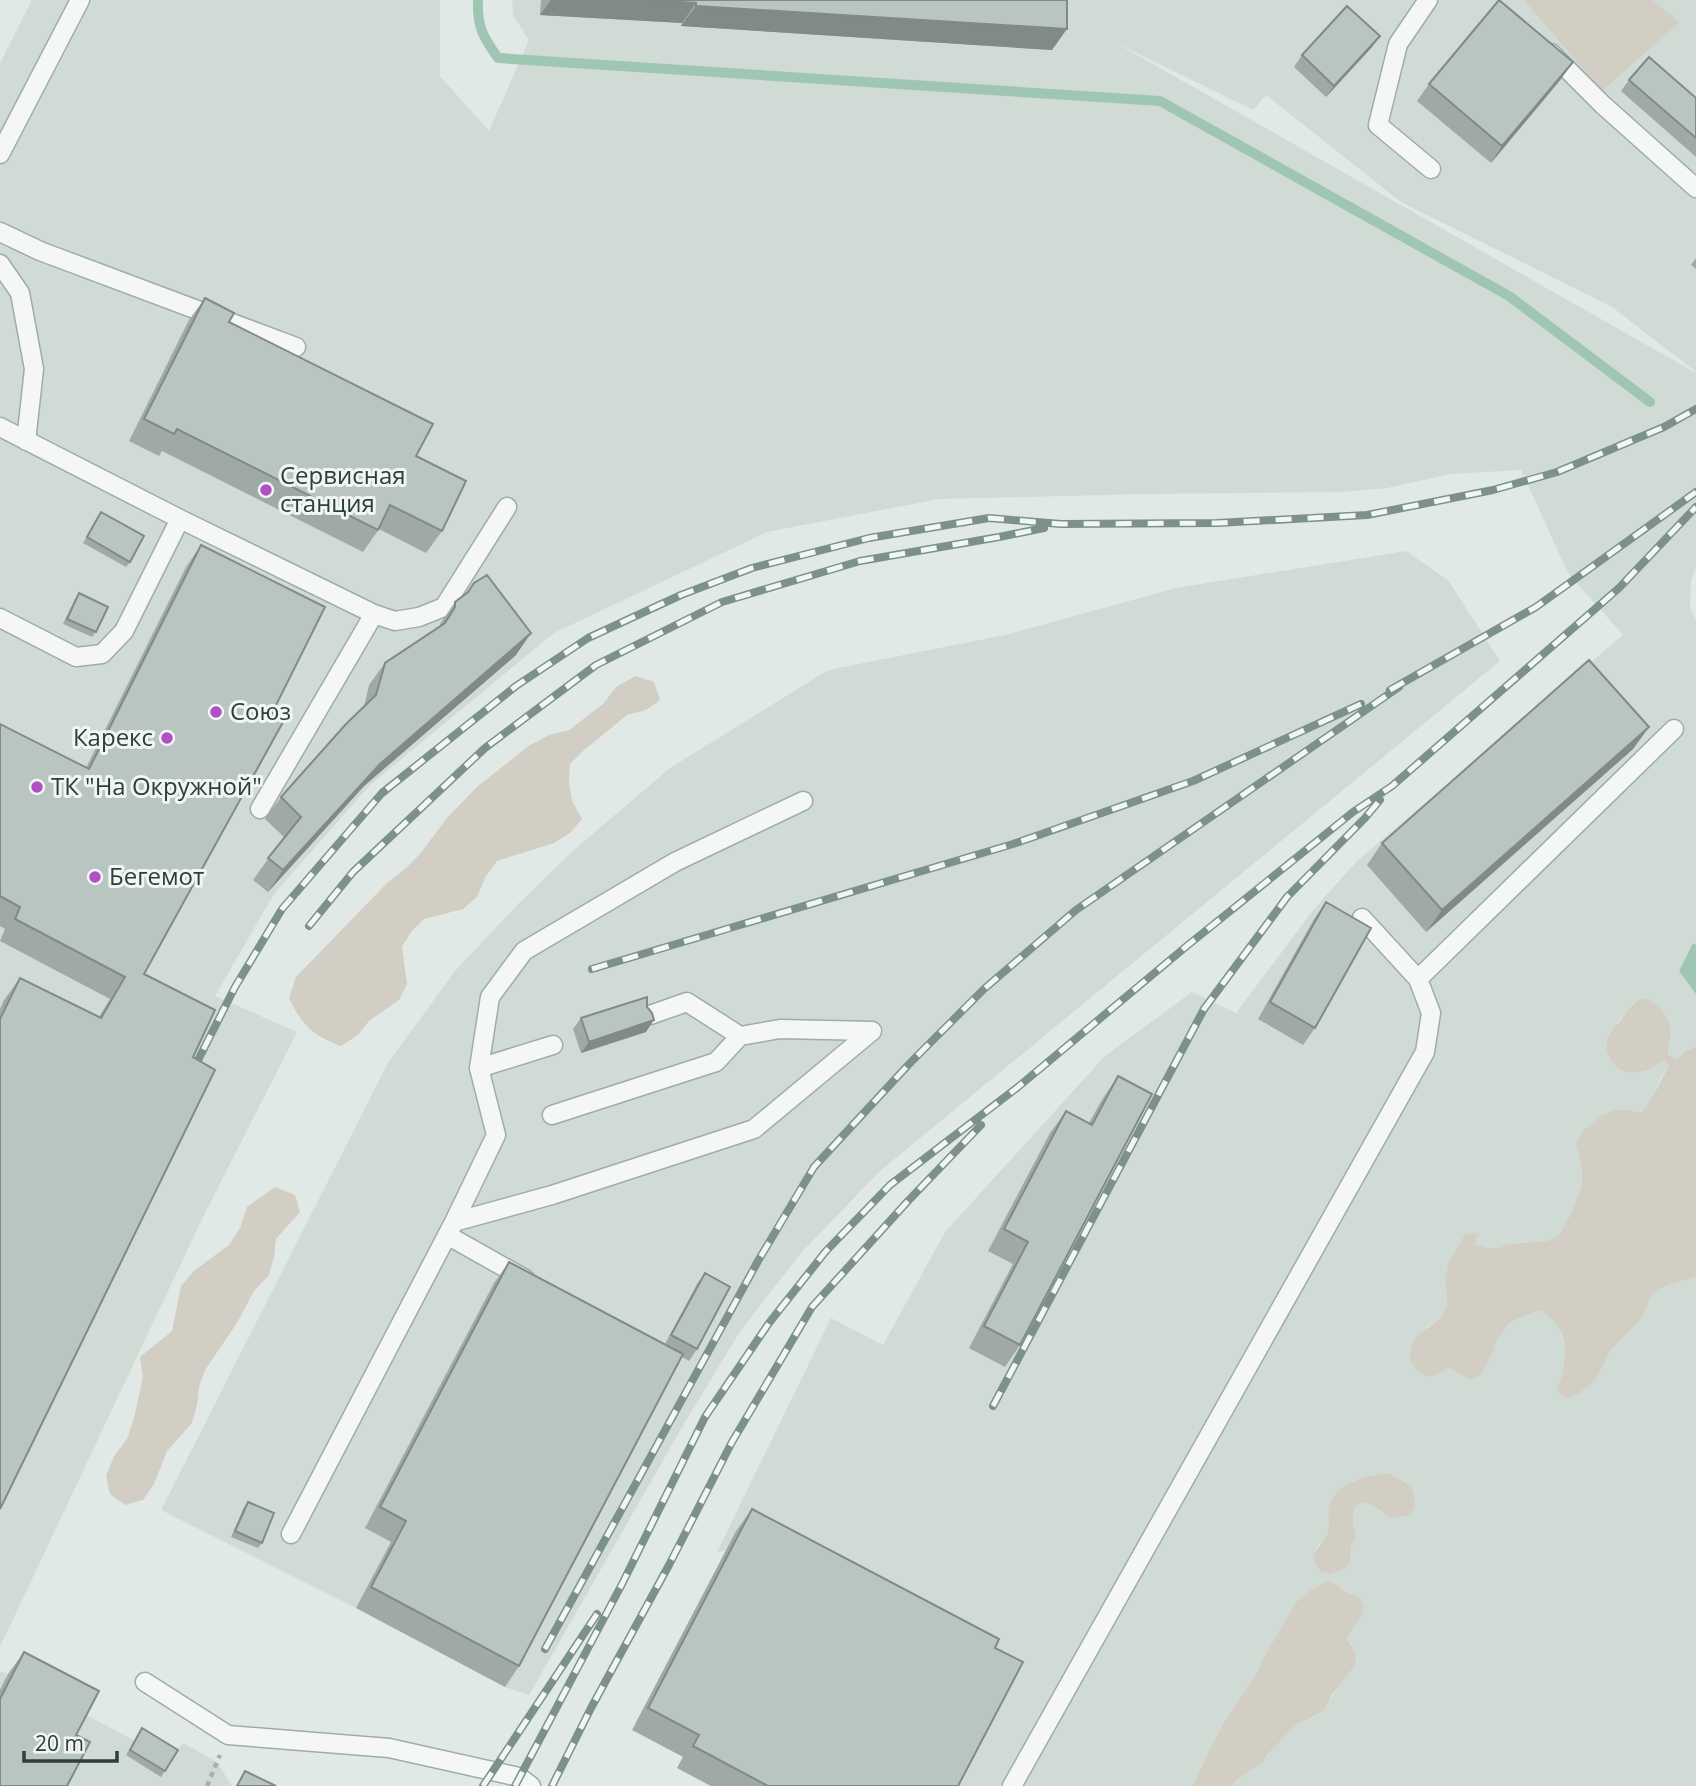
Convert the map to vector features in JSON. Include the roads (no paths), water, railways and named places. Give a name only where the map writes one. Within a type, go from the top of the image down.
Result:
[{"type":"lane","points":[[0,153],[80,0]]},
{"type":"lane","points":[[1428,0],[1398,44],[1378,125],[1431,169]]},
{"type":"lane","points":[[1538,41],[1603,105],[1696,188]]},
{"type":"lane","points":[[0,232],[40,251],[296,347]]},
{"type":"lane","points":[[0,264],[20,293],[34,369],[26,441]]},
{"type":"lane","points":[[0,427],[373,614],[395,621],[419,617],[444,607],[507,507]]},
{"type":"lane","points":[[0,618],[76,657],[102,654],[124,631],[180,519]]},
{"type":"lane","points":[[260,808],[373,614]]},
{"type":"lane","points":[[1418,979],[1674,729]]},
{"type":"lane","points":[[291,1534],[496,1135],[479,1068],[490,997],[524,951],[675,862],[803,801]]},
{"type":"lane","points":[[1012,1786],[1426,1052],[1432,1013],[1418,979],[1362,918]]},
{"type":"lane","points":[[650,1015],[687,1002],[740,1037]]},
{"type":"lane","points":[[450,1228],[754,1129],[872,1031],[780,1029],[740,1037],[716,1062],[552,1115]]},
{"type":"lane","points":[[479,1068],[553,1045]]},
{"type":"lane","points":[[450,1228],[539,1287]]},
{"type":"lane","points":[[145,1682],[228,1735],[389,1748],[519,1777],[531,1786]]},
{"type":"waterway","points":[[478,0],[482,31],[498,58],[1160,101],[1509,296],[1650,402]]},
{"type":"railway","points":[[189,1078],[235,987],[282,909],[382,793],[516,686],[588,638],[681,595],[752,568],[869,538],[989,518],[1061,524],[1217,523],[1367,515],[1493,490],[1557,472],[1664,427],[1696,409]]},
{"type":"railway","points":[[1390,690],[1536,607],[1696,492]]},
{"type":"railway","points":[[515,1786],[622,1584],[705,1417],[769,1323],[826,1251],[890,1185],[1018,1087],[1353,812],[1392,786],[1619,588],[1696,507]]},
{"type":"railway","points":[[309,926],[353,872],[485,748],[596,665],[722,602],[860,561],[1044,528]]},
{"type":"railway","points":[[545,1649],[758,1261],[814,1167],[910,1063],[984,989],[1076,910],[1399,687]]},
{"type":"railway","points":[[592,969],[1013,844],[1193,781],[1361,704]]},
{"type":"railway","points":[[993,1406],[1204,1009],[1287,897],[1380,800]]},
{"type":"railway","points":[[552,1786],[732,1442],[812,1307],[981,1125]]},
{"type":"railway","points":[[483,1786],[597,1614]]},
{"type":"place","name":"Сервисная станция","points":[[266,490]]},
{"type":"place","name":"Союз","points":[[216,712]]},
{"type":"place","name":"Карекс","points":[[167,738]]},
{"type":"place","name":"ТК \"На Окружной\"","points":[[37,787]]},
{"type":"place","name":"Бегемот","points":[[95,877]]}]
